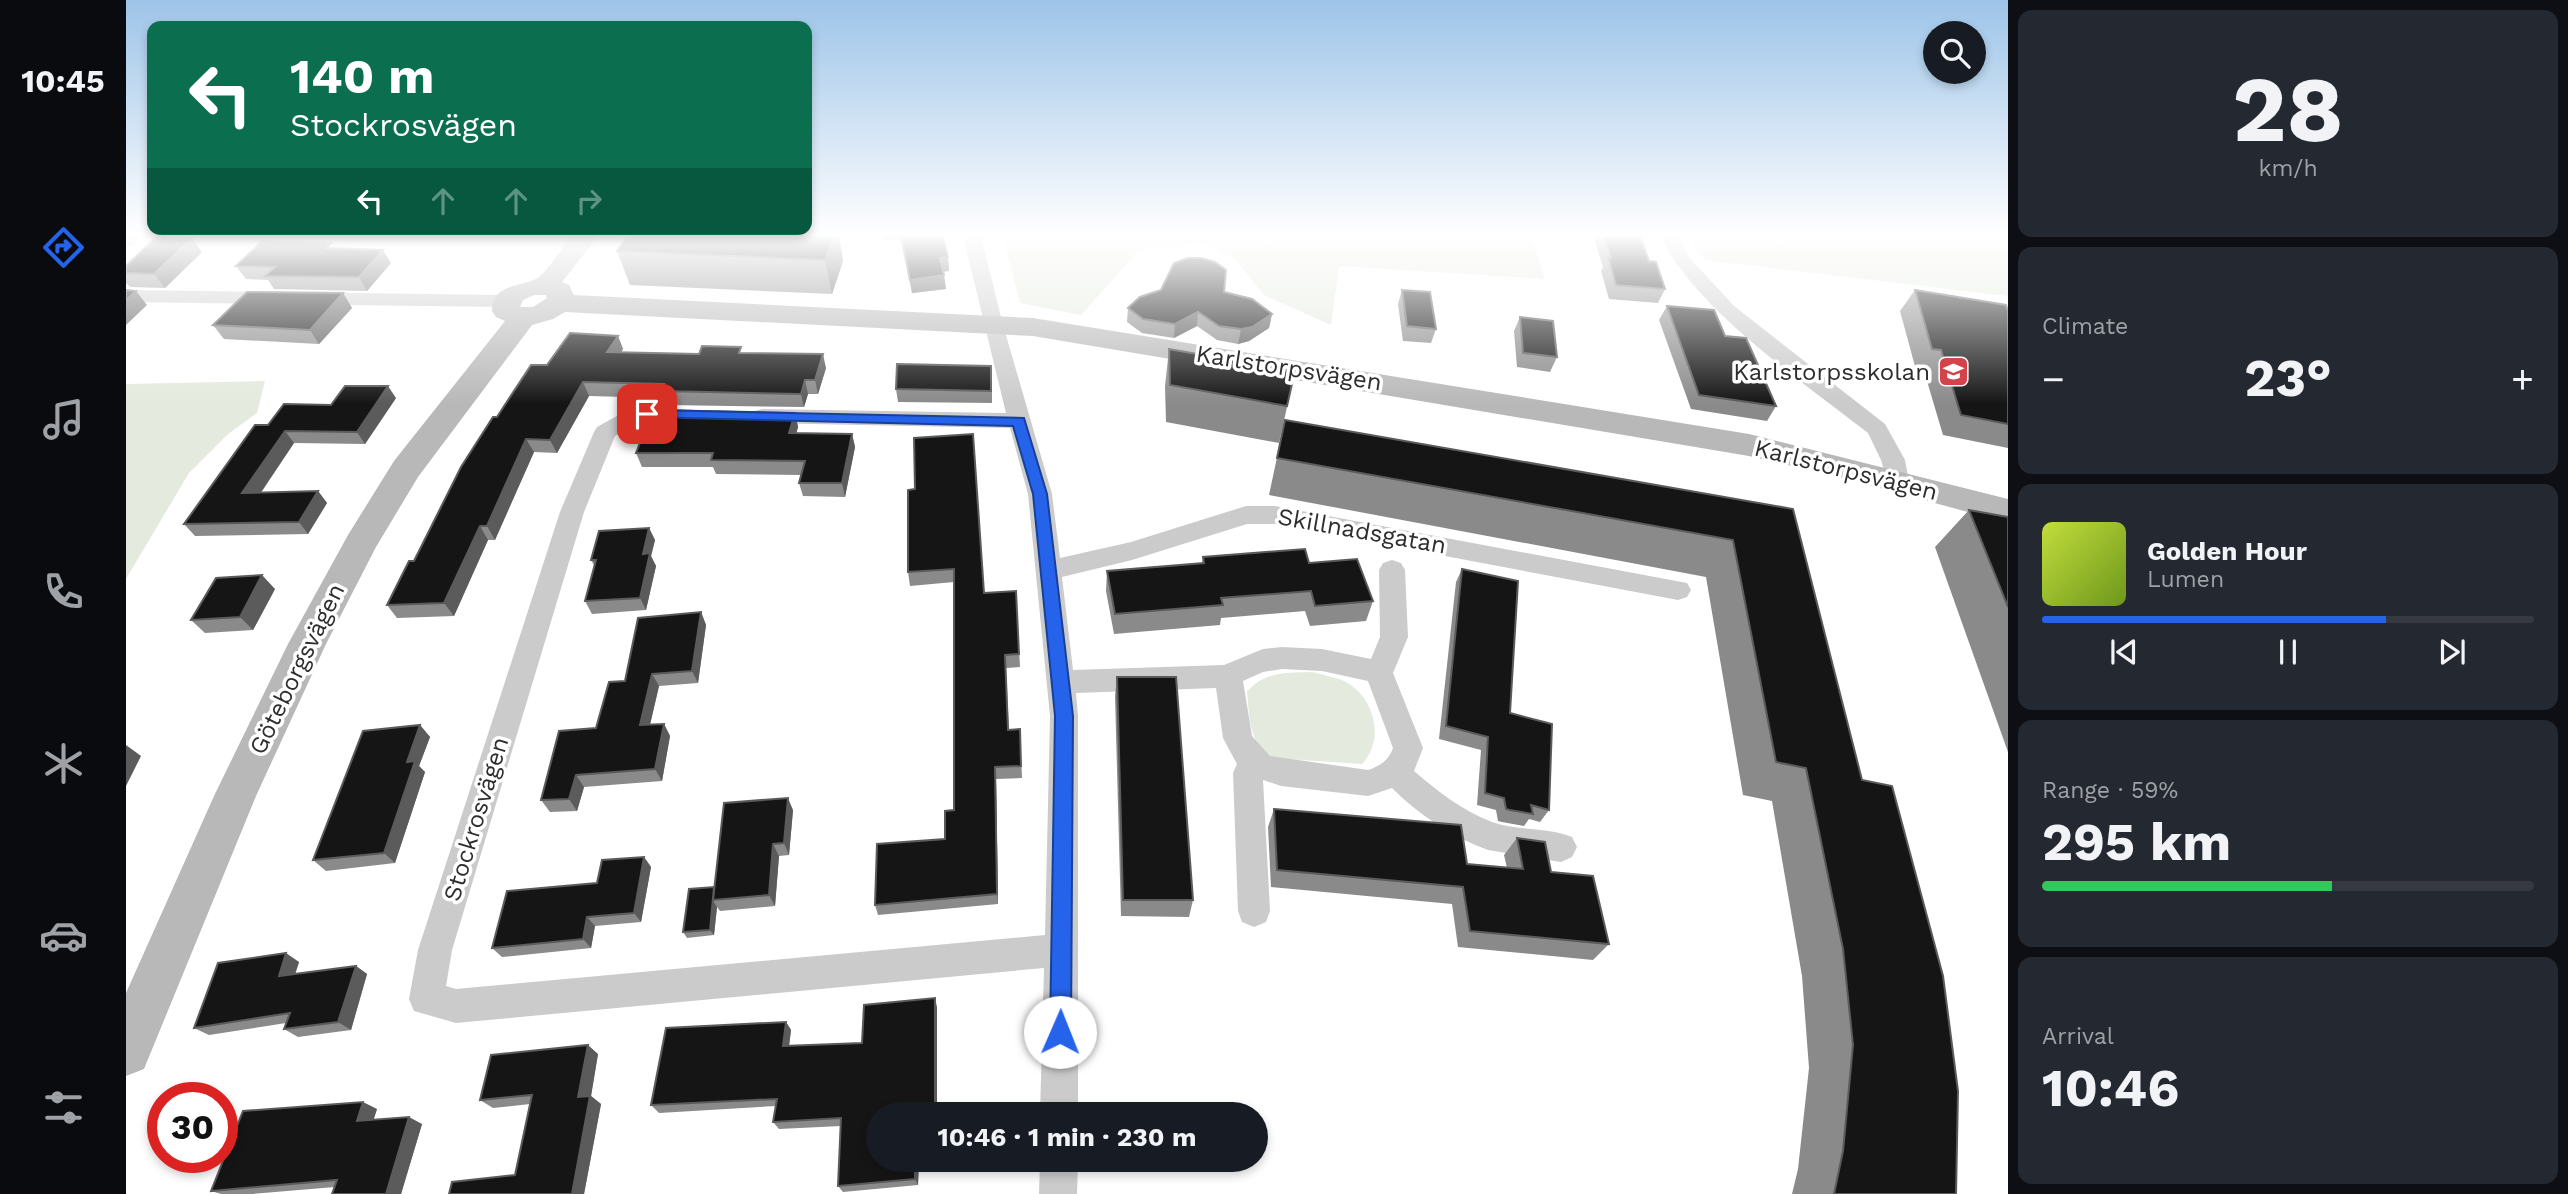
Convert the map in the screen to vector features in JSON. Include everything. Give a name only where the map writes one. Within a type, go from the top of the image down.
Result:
[{"type":"street","points":[[985,292],[1040,494],[1064,716],[1059,1102]]},
{"type":"street","points":[[1710,292],[1727,310],[1877,429],[1893,460],[1897,481]]},
{"type":"street","points":[[126,296],[515,309],[544,313],[552,294]]},
{"type":"street","name":"Karlstorpsvägen","points":[[552,294],[1034,327],[1736,443],[1897,481],[2008,511]]},
{"type":"street","name":"Göteborgsvägen","points":[[126,1052],[235,796],[307,644],[360,544],[406,469],[515,309]]},
{"type":"street","name":"Stockrosvägen","points":[[1019,421],[647,414],[626,418],[605,432],[572,512],[435,950],[426,999],[456,1006],[1062,950]]},
{"type":"street","name":"Skillnadsgatan","points":[[1049,570],[1132,551],[1246,515],[1275,515],[1678,590]]},
{"type":"street","name":"Skillnadsgatan","points":[[1380,673],[1394,637],[1392,570]]},
{"type":"street","points":[[1060,682],[1228,676],[1244,664],[1274,658],[1339,661],[1380,673],[1408,748],[1403,763],[1387,777],[1368,783],[1281,773],[1256,762],[1248,755],[1238,738],[1228,676]]},
{"type":"street","points":[[1254,911],[1248,773],[1256,762]]},
{"type":"street","points":[[1394,771],[1427,802],[1488,836],[1561,847]]},
{"type":"street","points":[[1058,1194],[1059,1172]]},
{"type":"shaded area","points":[[1017,292],[1102,292],[1081,315],[1020,303]]},
{"type":"shaded area","points":[[1261,292],[1336,292],[1331,325]]},
{"type":"shaded area","points":[[1972,292],[2008,292],[2008,296]]},
{"type":"shaded area","points":[[265,381],[257,413],[228,434],[189,473],[126,579],[126,384]]},
{"type":"shaded area","points":[[1312,672],[1344,681],[1363,697],[1369,707],[1375,731],[1374,743],[1362,764],[1273,758],[1259,745],[1252,729],[1247,692],[1269,677],[1285,673]]},
{"type":"building","points":[[126,292],[135,292],[126,300]]},
{"type":"building","points":[[247,292],[343,293],[310,330],[213,325]]},
{"type":"building","points":[[1156,292],[1224,292],[1252,299],[1272,314],[1252,327],[1241,329],[1219,326],[1198,312],[1175,324],[1143,319],[1128,308],[1140,297]]},
{"type":"building","points":[[1402,292],[1430,292],[1436,329],[1407,326]]},
{"type":"building","points":[[1915,292],[2006,305],[2008,424],[1961,415],[1941,350],[1932,349]]},
{"type":"building","points":[[1667,306],[1714,310],[1725,336],[1746,338],[1776,406],[1699,395]]},
{"type":"building","points":[[1520,317],[1553,321],[1557,357],[1523,353]]},
{"type":"building","points":[[570,333],[618,336],[607,352],[699,354],[702,346],[741,347],[739,353],[823,354],[815,380],[805,380],[801,394],[661,391],[664,384],[583,382],[550,440],[526,439],[487,526],[480,526],[444,603],[387,605],[409,561],[414,561],[461,467],[493,417],[497,417],[531,365],[547,365]]},
{"type":"building","points":[[1169,349],[1295,371],[1287,406],[1170,385]]},
{"type":"building","points":[[897,364],[991,366],[991,391],[896,389]]},
{"type":"building","points":[[345,386],[388,386],[357,432],[285,431],[242,493],[318,491],[299,522],[184,524],[255,425],[268,425],[284,404],[331,405]]},
{"type":"building","points":[[653,410],[795,413],[789,433],[852,434],[842,483],[799,483],[805,461],[711,460],[713,453],[636,453]]},
{"type":"building","points":[[1285,420],[1793,509],[1862,780],[1892,786],[1943,976],[1958,1091],[1956,1194],[1834,1194],[1843,1151],[1853,1045],[1843,949],[1806,768],[1776,762],[1733,540],[1277,458]]},
{"type":"building","points":[[973,434],[984,593],[1016,591],[1019,654],[1005,655],[1008,730],[1020,729],[1021,766],[995,767],[997,894],[875,905],[877,844],[945,839],[945,811],[954,810],[954,569],[908,572],[908,490],[915,489],[914,438]]},
{"type":"building","points":[[1969,510],[2008,517],[2008,607]]},
{"type":"building","points":[[649,528],[643,554],[650,553],[640,598],[585,601],[596,560],[591,560],[599,531]]},
{"type":"building","points":[[1305,549],[1309,563],[1357,559],[1373,601],[1315,606],[1311,591],[1221,598],[1223,605],[1115,614],[1107,571],[1204,563],[1203,557]]},
{"type":"building","points":[[1462,569],[1518,581],[1510,713],[1552,724],[1549,810],[1531,805],[1533,814],[1506,809],[1504,798],[1485,793],[1488,737],[1446,726]]},
{"type":"building","points":[[262,575],[240,617],[191,620],[216,578]]},
{"type":"building","points":[[701,612],[692,671],[652,674],[640,725],[664,724],[655,769],[576,775],[569,799],[541,800],[559,731],[596,728],[609,682],[625,681],[638,618]]},
{"type":"building","points":[[1117,677],[1176,677],[1193,900],[1123,900]]},
{"type":"building","points":[[420,725],[407,762],[415,761],[384,853],[313,860],[363,731]]},
{"type":"building","points":[[788,798],[784,843],[773,844],[769,895],[713,900],[724,803]]},
{"type":"building","points":[[1274,809],[1461,825],[1467,864],[1523,869],[1517,838],[1545,842],[1551,872],[1593,876],[1609,944],[1470,931],[1463,887],[1277,870]]},
{"type":"building","points":[[644,857],[634,913],[587,917],[583,939],[492,948],[507,891],[597,883],[602,860]]},
{"type":"building","points":[[714,887],[710,930],[683,932],[689,889]]},
{"type":"building","points":[[286,953],[279,976],[356,966],[338,1022],[284,1029],[290,1013],[194,1028],[218,963]]},
{"type":"building","points":[[935,998],[935,1102],[866,1102],[866,1172],[915,1172],[915,1179],[838,1186],[841,1118],[773,1122],[777,1099],[651,1105],[666,1028],[786,1022],[783,1046],[862,1043],[864,1005]]},
{"type":"building","points":[[588,1045],[578,1097],[590,1096],[572,1194],[449,1194],[452,1182],[515,1175],[532,1095],[480,1100],[491,1055]]},
{"type":"building","points":[[363,1102],[357,1121],[409,1117],[386,1194],[332,1194],[337,1180],[211,1191],[218,1173],[238,1173],[238,1124],[243,1111]]},
{"type":"place","name":"Karlstorpsskolan","points":[[1953,372]]},
{"type":"route","points":[[647,414],[1019,421],[1040,494],[1064,716],[1060,1032]]}]
